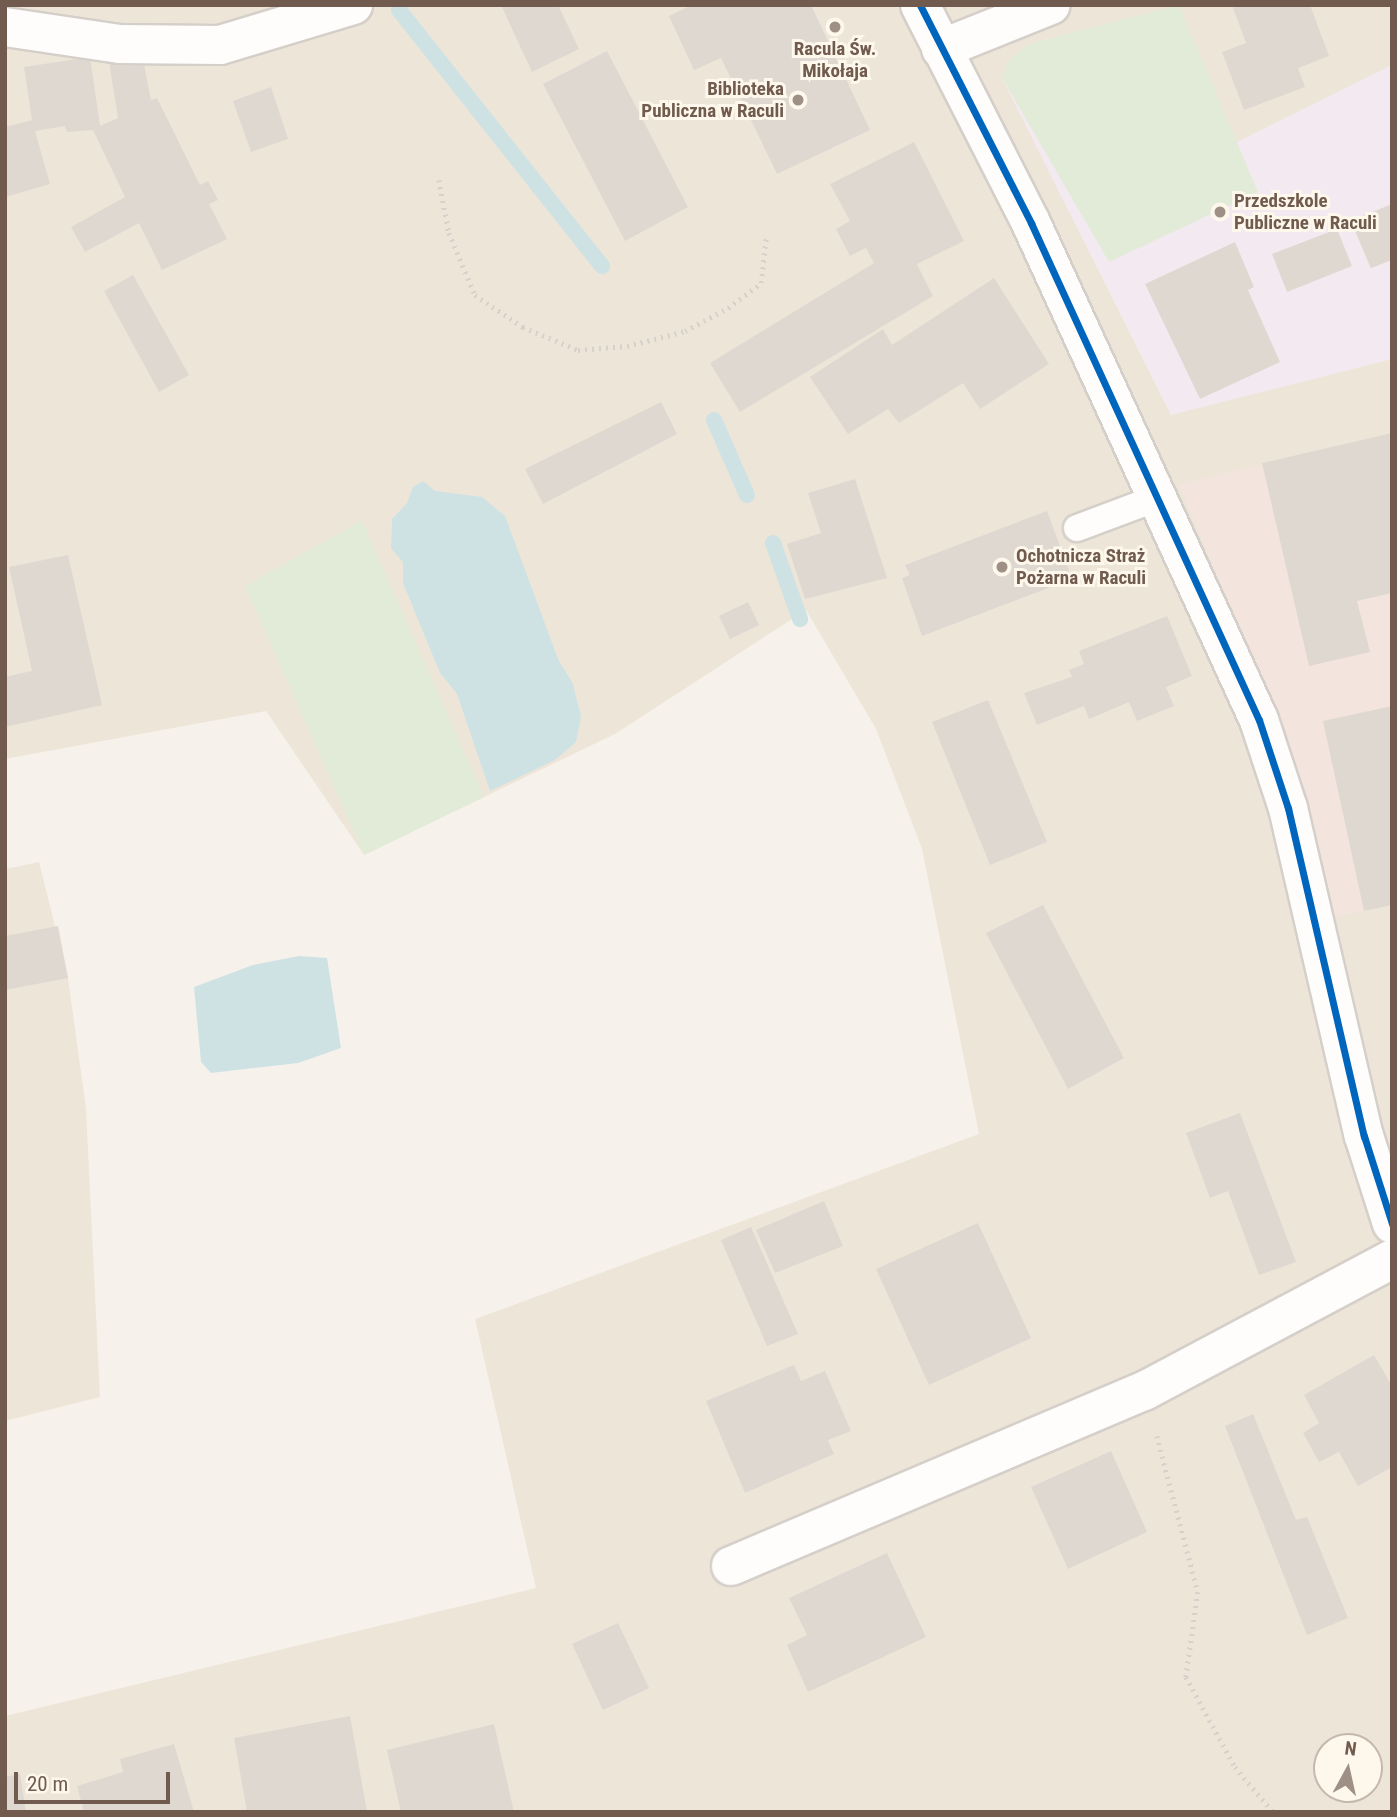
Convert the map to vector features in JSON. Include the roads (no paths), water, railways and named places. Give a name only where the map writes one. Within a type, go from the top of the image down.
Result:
[{"type":"street","points":[[5,27],[120,44],[220,45],[353,5]]},
{"type":"street","points":[[920,5],[1031,223],[1160,497],[1254,706],[1284,795],[1364,1136],[1392,1224]]},
{"type":"street","points":[[941,48],[1051,5]]},
{"type":"street","points":[[731,1566],[1144,1391],[1392,1259]]},
{"type":"lane","points":[[1077,528],[1160,497]]},
{"type":"waterway","points":[[399,10],[602,266]]},
{"type":"waterway","points":[[714,420],[747,495]]},
{"type":"waterway","points":[[773,543],[800,619]]},
{"type":"place","name":"Racula Św. Mikołaja","points":[[835,27]]},
{"type":"place","name":"Biblioteka Publiczna w Raculi","points":[[798,100]]},
{"type":"place","name":"Przedszkole Publiczne w Raculi","points":[[1220,212]]},
{"type":"place","name":"Ochotnicza Straż Pożarna w Raculi","points":[[1002,567]]}]
